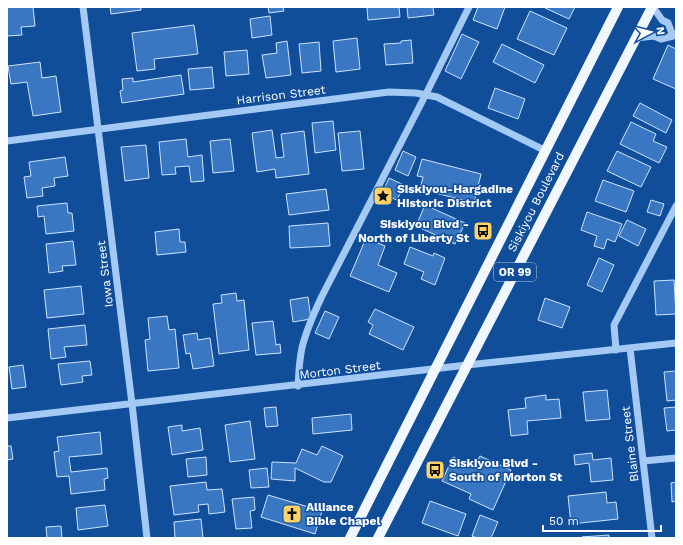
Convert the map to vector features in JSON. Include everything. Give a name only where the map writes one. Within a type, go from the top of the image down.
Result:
[{"type":"main road","name":"Siskiyou Boulevard","points":[[350,538],[618,7]]},
{"type":"main road","name":"Siskiyou Boulevard","points":[[378,538],[653,7]]},
{"type":"street","name":"Iowa Street","points":[[82,7],[132,404],[147,538]]},
{"type":"street","points":[[298,386],[299,363],[310,322],[469,7]]},
{"type":"street","points":[[636,38],[654,36],[660,39],[674,37],[668,24],[662,20],[653,7]]},
{"type":"street","name":"Harrison Street","points":[[7,141],[389,92],[426,94],[437,97],[546,151]]},
{"type":"street","points":[[616,350],[614,325],[676,206]]},
{"type":"street","name":"Morton Street","points":[[7,418],[298,386],[467,365],[676,343]]},
{"type":"street","name":"Blaine Street","points":[[630,348],[652,538]]},
{"type":"street","points":[[643,460],[676,458]]},
{"type":"building","points":[[7,7],[33,7],[35,26],[21,27],[22,35],[7,36]]},
{"type":"building","points":[[110,7],[141,7],[141,10],[111,14]]},
{"type":"building","points":[[268,7],[283,7],[284,11],[269,13]]},
{"type":"building","points":[[367,7],[399,7],[400,17],[368,20]]},
{"type":"building","points":[[407,7],[433,7],[434,15],[408,18]]},
{"type":"building","points":[[478,7],[505,7],[497,29],[473,20]]},
{"type":"building","points":[[545,7],[575,7],[569,19]]},
{"type":"building","points":[[530,11],[567,28],[554,55],[517,39]]},
{"type":"building","points":[[270,16],[272,35],[252,38],[250,19]]},
{"type":"building","points":[[194,25],[198,54],[154,59],[155,69],[137,71],[132,33]]},
{"type":"building","points":[[462,34],[479,42],[461,79],[445,71]]},
{"type":"building","points":[[357,38],[360,69],[336,72],[333,41]]},
{"type":"building","points":[[411,40],[413,63],[386,65],[384,44],[401,43],[401,41]]},
{"type":"building","points":[[287,41],[291,75],[266,78],[262,55],[277,53],[276,43]]},
{"type":"building","points":[[319,42],[321,71],[302,73],[299,44]]},
{"type":"building","points":[[502,44],[544,65],[535,83],[493,62]]},
{"type":"building","points":[[668,45],[676,49],[676,89],[653,79]]},
{"type":"building","points":[[247,50],[249,74],[226,76],[224,52]]},
{"type":"building","points":[[40,62],[42,78],[56,76],[61,112],[33,116],[27,82],[11,84],[8,66]]},
{"type":"building","points":[[212,67],[214,88],[190,90],[188,69]]},
{"type":"building","points":[[181,75],[184,94],[122,103],[120,91],[123,90],[122,79],[133,78],[133,82]]},
{"type":"building","points":[[495,88],[525,99],[518,119],[488,108]]},
{"type":"building","points":[[640,103],[672,120],[666,133],[633,116]]},
{"type":"building","points":[[333,121],[336,150],[315,153],[312,123]]},
{"type":"building","points":[[631,122],[656,134],[653,141],[667,147],[659,163],[620,144]]},
{"type":"building","points":[[272,130],[276,158],[284,157],[281,134],[304,131],[309,174],[276,178],[275,169],[257,172],[252,133]]},
{"type":"building","points":[[360,131],[364,169],[342,171],[338,133]]},
{"type":"building","points":[[186,139],[188,157],[202,155],[204,181],[191,182],[189,166],[175,167],[176,174],[162,175],[159,142]]},
{"type":"building","points":[[230,139],[234,171],[213,173],[210,141]]},
{"type":"building","points":[[146,145],[149,178],[125,181],[121,147]]},
{"type":"building","points":[[403,151],[416,157],[408,176],[395,170]]},
{"type":"building","points":[[617,151],[651,167],[641,187],[607,171]]},
{"type":"building","points":[[65,157],[68,176],[54,178],[55,186],[42,188],[43,196],[27,198],[24,177],[31,176],[29,162]]},
{"type":"building","points":[[422,159],[481,174],[474,203],[420,189],[423,177],[417,176]]},
{"type":"building","points":[[389,178],[404,185],[397,200],[382,194]]},
{"type":"building","points":[[603,180],[634,191],[626,212],[595,201]]},
{"type":"building","points":[[326,189],[329,210],[289,215],[286,194]]},
{"type":"building","points":[[651,200],[664,204],[660,216],[647,212]]},
{"type":"building","points":[[67,203],[68,213],[72,213],[74,231],[46,234],[44,216],[38,217],[37,206]]},
{"type":"building","points":[[425,205],[465,223],[455,244],[416,226]]},
{"type":"building","points":[[587,212],[622,224],[615,242],[607,239],[604,249],[594,246],[597,236],[581,230]]},
{"type":"building","points":[[627,220],[646,229],[638,246],[619,236]]},
{"type":"building","points":[[328,223],[330,246],[290,248],[289,226]]},
{"type":"building","points":[[179,229],[180,242],[185,242],[186,252],[157,255],[155,232]]},
{"type":"building","points":[[366,238],[385,246],[378,265],[397,273],[389,292],[350,276]]},
{"type":"building","points":[[73,241],[76,265],[62,266],[63,271],[49,273],[46,244]]},
{"type":"building","points":[[410,247],[433,256],[434,253],[445,258],[435,285],[421,279],[424,272],[404,264]]},
{"type":"building","points":[[599,258],[614,265],[602,292],[587,285]]},
{"type":"building","points":[[674,280],[676,314],[656,315],[654,281]]},
{"type":"building","points":[[81,286],[84,314],[47,318],[44,290]]},
{"type":"building","points":[[236,293],[237,301],[244,300],[249,350],[219,354],[213,304],[222,303],[221,295]]},
{"type":"building","points":[[308,297],[311,319],[293,322],[290,300]]},
{"type":"building","points":[[545,298],[570,307],[562,328],[538,320]]},
{"type":"building","points":[[375,309],[414,327],[403,350],[369,334],[373,325],[368,322]]},
{"type":"building","points":[[325,311],[339,317],[329,339],[315,333]]},
{"type":"building","points":[[167,316],[169,330],[175,329],[179,368],[148,371],[145,340],[150,339],[148,318]]},
{"type":"building","points":[[273,321],[276,345],[280,344],[281,353],[256,355],[252,323]]},
{"type":"building","points":[[85,325],[87,345],[64,347],[66,357],[51,359],[48,329]]},
{"type":"building","points":[[197,333],[198,340],[210,338],[214,366],[193,369],[190,353],[186,354],[183,335]]},
{"type":"building","points":[[90,361],[92,375],[82,376],[83,382],[61,385],[58,364]]},
{"type":"building","points":[[23,365],[26,387],[12,389],[9,367]]},
{"type":"building","points":[[676,371],[676,400],[667,401],[664,372]]},
{"type":"building","points":[[607,390],[610,419],[586,421],[583,392]]},
{"type":"building","points":[[546,395],[546,400],[559,399],[561,418],[527,421],[528,434],[511,436],[508,410],[526,408],[525,398]]},
{"type":"building","points":[[276,407],[278,426],[266,427],[264,408]]},
{"type":"building","points":[[676,407],[676,430],[667,431],[664,408]]},
{"type":"building","points":[[351,414],[352,430],[313,434],[312,418]]},
{"type":"building","points":[[250,421],[255,459],[230,462],[225,425]]},
{"type":"building","points":[[182,425],[182,431],[200,428],[203,450],[172,455],[168,427]]},
{"type":"building","points":[[100,432],[102,454],[69,457],[71,472],[107,468],[108,478],[104,479],[105,490],[71,494],[69,476],[57,477],[54,452],[59,451],[57,437]]},
{"type":"building","points":[[7,446],[11,446],[13,459],[7,460]]},
{"type":"building","points":[[322,446],[343,456],[331,482],[324,482],[295,468],[295,481],[271,479],[272,462],[296,463],[302,449],[317,455]]},
{"type":"building","points":[[592,453],[593,460],[611,458],[613,480],[591,482],[589,463],[575,465],[574,455]]},
{"type":"building","points":[[480,456],[511,470],[493,510],[469,499],[471,494],[442,481],[453,457],[474,467]]},
{"type":"building","points":[[206,457],[207,475],[188,477],[186,459]]},
{"type":"building","points":[[267,468],[269,487],[251,488],[249,470]]},
{"type":"building","points":[[206,482],[207,490],[222,489],[225,512],[209,514],[208,504],[198,505],[199,512],[174,515],[170,486]]},
{"type":"building","points":[[676,482],[676,501],[672,502],[671,483]]},
{"type":"building","points":[[606,492],[607,503],[616,502],[618,519],[571,524],[568,496]]},
{"type":"building","name":"Alliance Bible Chapel","points":[[268,495],[322,511],[315,534],[261,517]]},
{"type":"building","points":[[254,497],[255,510],[250,511],[252,528],[236,529],[232,499]]},
{"type":"building","points":[[430,501],[466,514],[458,536],[422,523]]},
{"type":"building","points":[[105,505],[108,526],[78,530],[76,508]]},
{"type":"building","points":[[480,515],[498,522],[491,538],[477,538],[472,536]]},
{"type":"building","points":[[201,519],[203,538],[175,538],[174,522]]},
{"type":"building","points":[[61,526],[62,538],[47,538],[46,527]]},
{"type":"building","points":[[609,535],[609,538],[582,537]]},
{"type":"place","name":"Siskiyou-Hargadine Historic District","points":[[383,196]]},
{"type":"place","name":"Siskiyou Blvd - North of Liberty St","points":[[483,231]]},
{"type":"place","name":"Siskiyou Blvd - South of Morton St","points":[[435,470]]},
{"type":"place","name":"Alliance Bible Chapel","points":[[292,514]]}]
